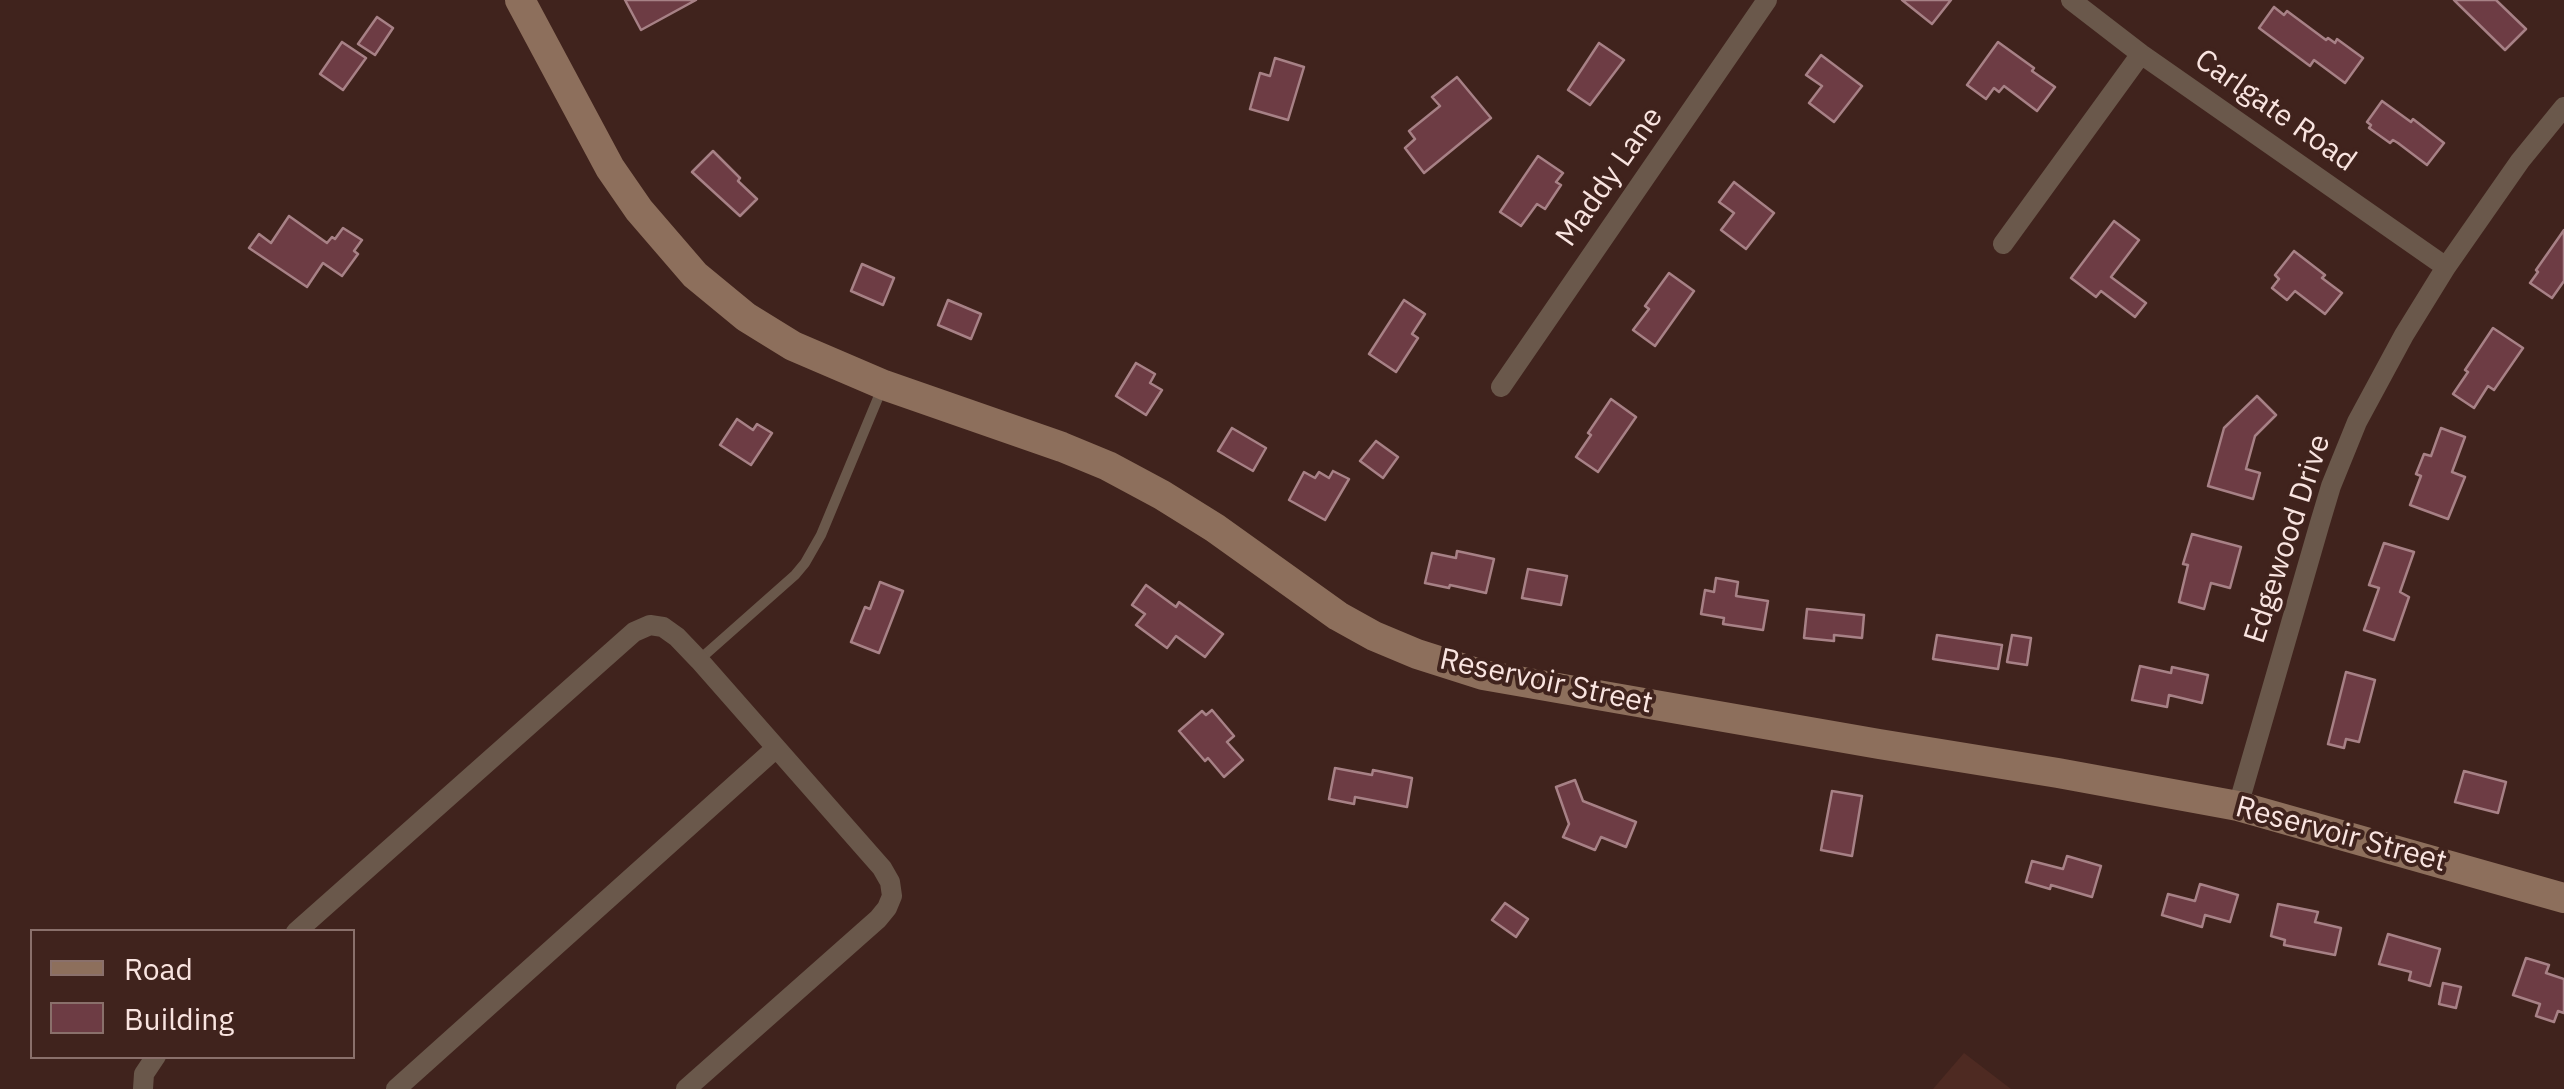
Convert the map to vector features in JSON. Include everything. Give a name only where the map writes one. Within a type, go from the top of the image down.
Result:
[{"type":"street","name":"Reservoir Street","points":[[520,0],[610,168],[639,210],[695,274],[736,310],[776,336],[884,386],[1108,466],[1202,520],[1338,616],[1374,636],[1483,674],[2238,806],[2564,898]]},
{"type":"street","name":"Maddy Lane","points":[[1501,386],[1767,0]]},
{"type":"street","name":"Carlgate Road","points":[[2072,0],[2140,54],[2446,267]]},
{"type":"street","points":[[2003,244],[2140,54]]},
{"type":"street","name":"Edgewood Drive","points":[[2238,806],[2337,471],[2371,394],[2446,267],[2520,160],[2564,108]]},
{"type":"street","points":[[299,929],[634,632],[650,625],[664,628],[698,660],[882,868],[892,896],[878,918],[686,1089]]},
{"type":"street","points":[[396,1089],[775,749]]},
{"type":"street","points":[[143,1089],[144,1074],[154,1059]]},
{"type":"lane","points":[[698,660],[805,563],[821,535],[884,386]]},
{"type":"shaded area","points":[[1964,1053],[2011,1089],[1933,1089]]},
{"type":"building","points":[[625,0],[696,0],[641,30]]},
{"type":"building","points":[[1902,0],[1951,0],[1932,24]]},
{"type":"building","points":[[2454,0],[2496,0],[2526,29],[2505,50]]},
{"type":"building","points":[[2274,7],[2284,15],[2287,11],[2326,40],[2335,43],[2337,39],[2363,58],[2345,83],[2314,60],[2310,66],[2259,28]]},
{"type":"building","points":[[377,17],[393,28],[375,55],[358,44]]},
{"type":"building","points":[[342,42],[366,58],[343,90],[320,74]]},
{"type":"building","points":[[1998,42],[2055,87],[2037,111],[2004,86],[1999,92],[1994,88],[1986,99],[1967,85]]},
{"type":"building","points":[[1599,43],[1624,60],[1590,105],[1568,90]]},
{"type":"building","points":[[1821,55],[1862,86],[1834,122],[1809,103],[1822,86],[1806,75]]},
{"type":"building","points":[[1275,58],[1304,67],[1288,120],[1250,109],[1260,73],[1270,76]]},
{"type":"building","points":[[1457,77],[1491,118],[1424,173],[1405,148],[1415,139],[1409,131],[1440,106],[1432,97]]},
{"type":"building","points":[[2382,101],[2444,143],[2427,165],[2369,128],[2367,122]]},
{"type":"building","points":[[713,151],[757,199],[740,216],[692,172]]},
{"type":"building","points":[[1538,156],[1563,173],[1556,182],[1561,185],[1545,209],[1537,204],[1521,226],[1500,212]]},
{"type":"building","points":[[1734,182],[1774,213],[1746,249],[1721,230],[1734,213],[1719,202]]},
{"type":"building","points":[[289,216],[327,243],[343,228],[362,240],[354,251],[358,254],[342,276],[323,263],[307,287],[249,248],[259,234],[271,243]]},
{"type":"building","points":[[2114,221],[2139,240],[2111,277],[2146,303],[2135,317],[2101,291],[2096,297],[2071,278]]},
{"type":"building","points":[[2564,230],[2564,281],[2552,298],[2530,283]]},
{"type":"building","points":[[2294,251],[2342,293],[2325,314],[2295,291],[2287,300],[2272,288],[2279,279],[2275,275]]},
{"type":"building","points":[[862,264],[894,278],[883,305],[851,291]]},
{"type":"building","points":[[1669,273],[1694,291],[1655,346],[1633,330]]},
{"type":"building","points":[[948,300],[981,314],[971,339],[938,325]]},
{"type":"building","points":[[1404,300],[1425,314],[1412,334],[1418,338],[1396,372],[1369,354]]},
{"type":"building","points":[[2493,328],[2523,348],[2494,390],[2488,386],[2474,408],[2453,394]]},
{"type":"building","points":[[1136,363],[1155,374],[1150,383],[1162,390],[1146,415],[1116,396]]},
{"type":"building","points":[[2257,396],[2276,415],[2255,436],[2246,469],[2260,473],[2253,499],[2208,486],[2224,428]]},
{"type":"building","points":[[1611,399],[1636,417],[1598,472],[1576,457]]},
{"type":"building","points":[[737,419],[753,430],[757,424],[772,433],[751,465],[720,445]]},
{"type":"building","points":[[1232,428],[1266,448],[1253,471],[1218,451]]},
{"type":"building","points":[[2441,428],[2465,437],[2452,472],[2465,477],[2448,519],[2410,505],[2424,454],[2431,456]]},
{"type":"building","points":[[1376,441],[1398,457],[1383,478],[1360,461]]},
{"type":"building","points":[[1333,471],[1349,479],[1325,520],[1289,500],[1304,472],[1315,478],[1319,472],[1329,478]]},
{"type":"building","points":[[2192,534],[2241,547],[2230,588],[2211,583],[2204,609],[2179,602],[2188,565],[2183,564]]},
{"type":"building","points":[[2384,543],[2414,552],[2400,592],[2409,597],[2394,640],[2364,630],[2379,588],[2369,585]]},
{"type":"building","points":[[1457,551],[1494,559],[1486,593],[1425,583],[1432,553],[1456,558]]},
{"type":"building","points":[[1528,569],[1567,576],[1561,605],[1522,598]]},
{"type":"building","points":[[1716,578],[1738,582],[1736,596],[1768,601],[1763,630],[1723,624],[1724,618],[1701,614],[1705,590],[1714,592]]},
{"type":"building","points":[[880,582],[903,591],[879,653],[851,642]]},
{"type":"building","points":[[1146,585],[1176,607],[1179,602],[1223,634],[1205,657],[1176,636],[1167,648],[1136,625],[1145,614],[1132,605]]},
{"type":"building","points":[[1807,609],[1864,615],[1862,638],[1804,638]]},
{"type":"building","points":[[1937,635],[2002,645],[1998,669],[1933,659]]},
{"type":"building","points":[[2012,635],[2031,638],[2027,665],[2007,662]]},
{"type":"building","points":[[2140,666],[2171,673],[2172,667],[2208,675],[2202,703],[2169,695],[2167,707],[2132,700]]},
{"type":"building","points":[[2346,672],[2375,680],[2359,742],[2346,739],[2344,748],[2328,744]]},
{"type":"building","points":[[1212,710],[1234,736],[1227,742],[1243,760],[1224,777],[1179,731],[1202,711],[1206,715]]},
{"type":"building","points":[[1335,768],[1412,778],[1407,807],[1355,797],[1354,804],[1329,799]]},
{"type":"building","points":[[2464,771],[2506,782],[2498,813],[2455,802]]},
{"type":"building","points":[[1575,780],[1583,801],[1636,822],[1626,847],[1601,837],[1595,850],[1563,837],[1569,824],[1556,787]]},
{"type":"building","points":[[1832,791],[1862,796],[1852,856],[1821,850]]},
{"type":"building","points":[[2067,856],[2101,866],[2092,897],[2026,882],[2032,861],[2063,869]]},
{"type":"building","points":[[2200,884],[2238,895],[2230,922],[2205,915],[2202,927],[2162,915],[2168,894],[2195,901]]},
{"type":"building","points":[[1505,903],[1528,919],[1516,937],[1492,920]]},
{"type":"building","points":[[2278,904],[2318,912],[2315,922],[2341,928],[2335,955],[2284,945],[2285,940],[2271,936]]},
{"type":"building","points":[[2388,934],[2440,949],[2430,986],[2409,980],[2411,972],[2379,964]]},
{"type":"building","points":[[2526,958],[2549,965],[2546,973],[2564,979],[2564,1013],[2558,1011],[2554,1022],[2536,1016],[2540,1004],[2513,995]]},
{"type":"building","points":[[2443,983],[2461,987],[2456,1008],[2439,1004]]}]
